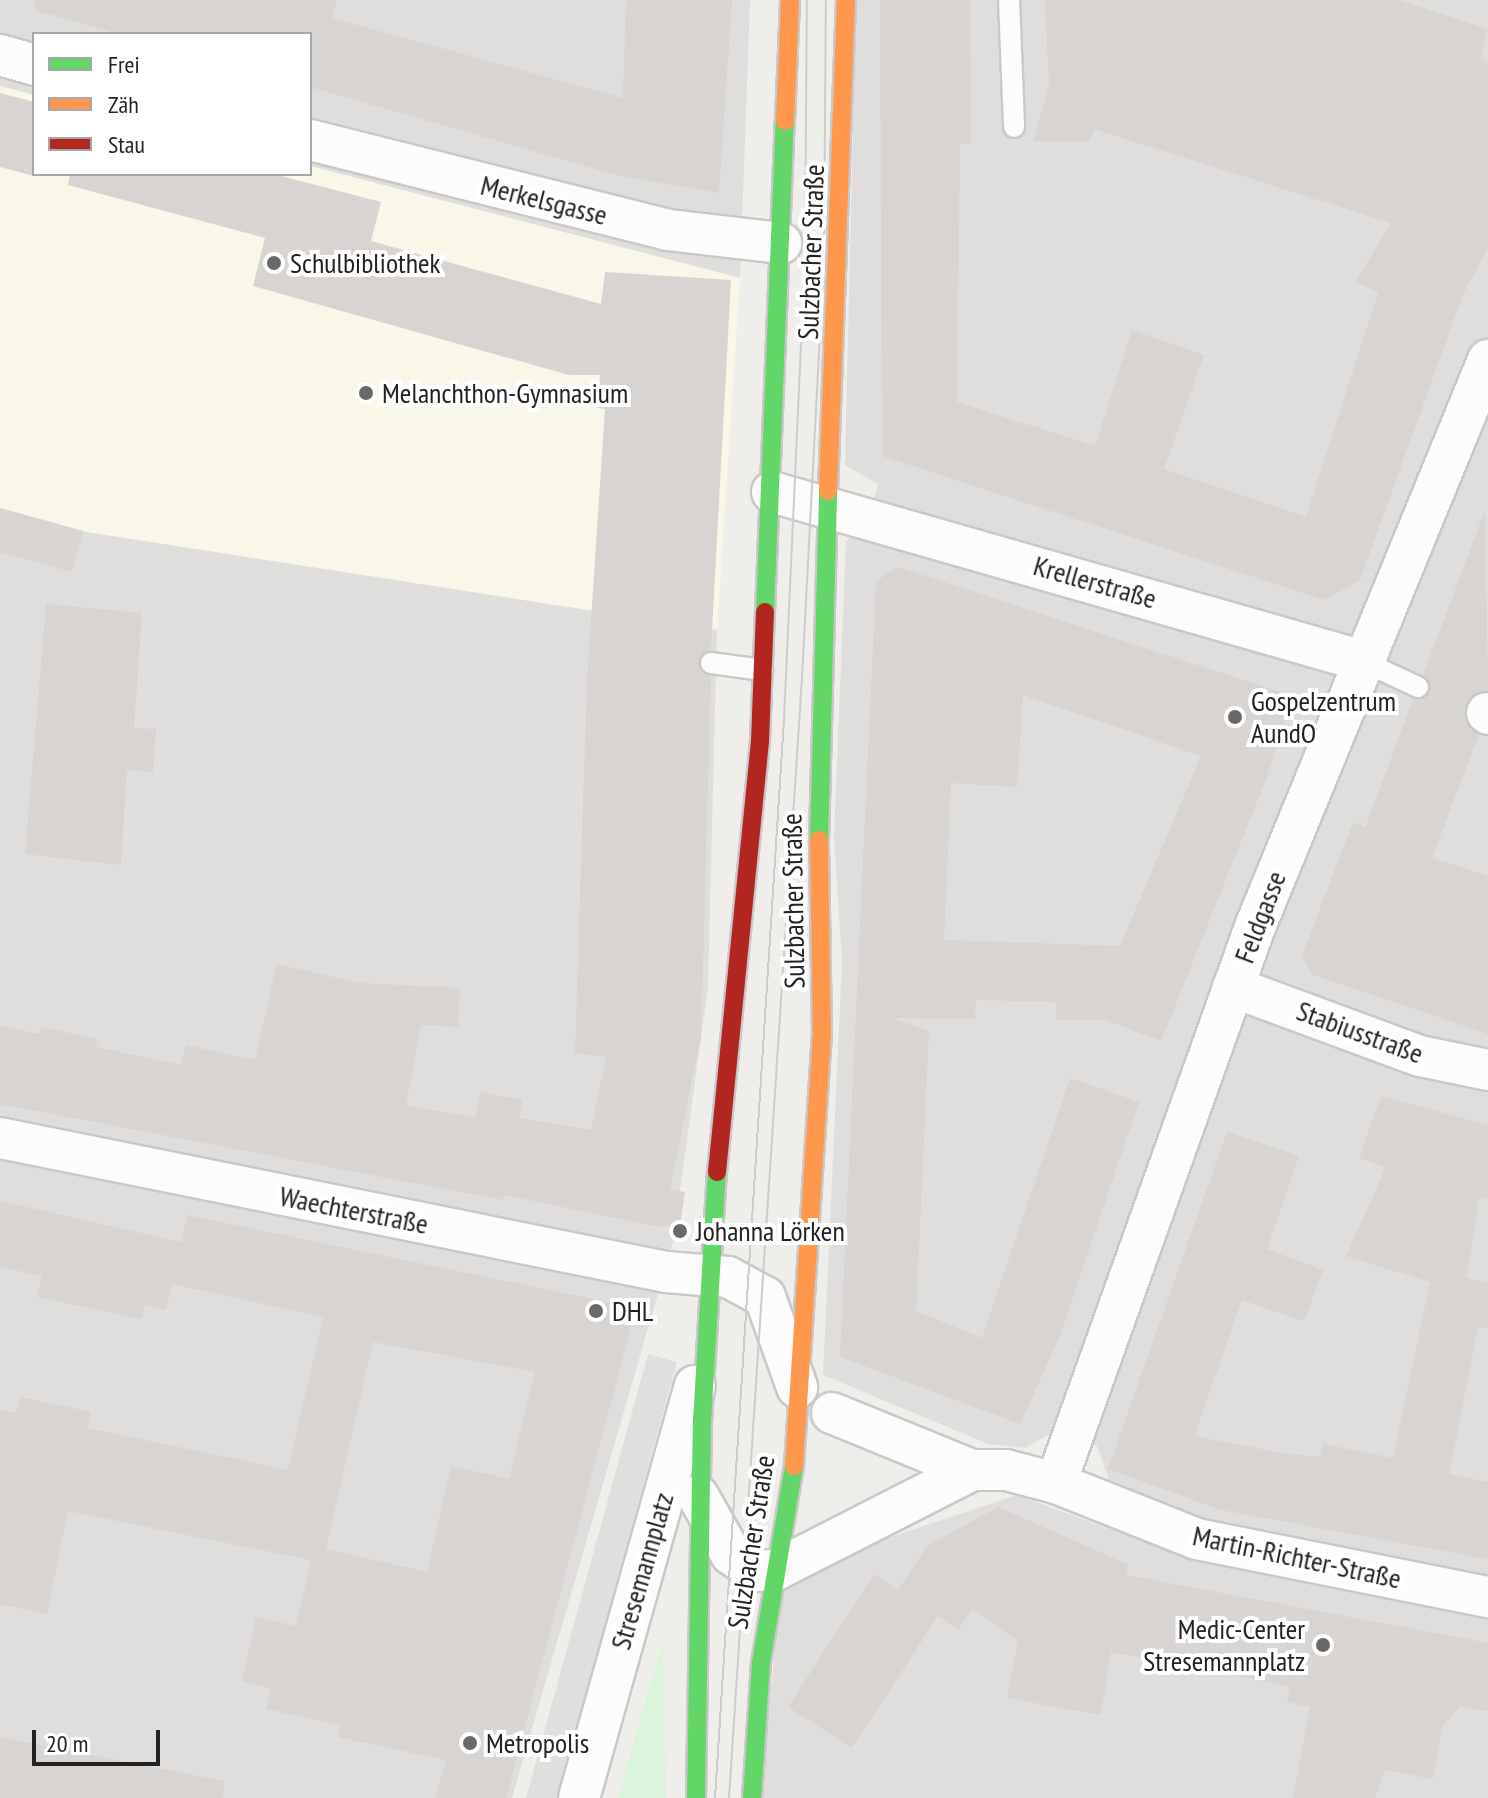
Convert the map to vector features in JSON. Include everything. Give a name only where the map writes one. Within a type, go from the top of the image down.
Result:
[{"type":"main road","name":"Sulzbacher Straße","points":[[696,1798],[698,1496],[710,1275],[763,670],[790,0]]},
{"type":"main road","name":"Sulzbacher Straße","points":[[752,1798],[761,1663],[776,1570],[794,1467],[816,1404],[824,996],[818,754],[846,0]]},
{"type":"street","points":[[0,55],[32,64]]},
{"type":"street","name":"Merkelsgasse","points":[[312,141],[668,230],[781,243]]},
{"type":"street","name":"Feldgasse","points":[[1056,1483],[1233,987],[1360,660],[1488,360]]},
{"type":"street","name":"Krellerstraße","points":[[772,492],[829,505],[1360,660]]},
{"type":"street","name":"Stabiusstraße","points":[[1233,987],[1420,1056],[1488,1070]]},
{"type":"street","name":"Waechterstraße","points":[[0,1138],[666,1272],[710,1275],[748,1284],[765,1297],[816,1404]]},
{"type":"street","name":"Stresemannplatz","points":[[579,1798],[707,1344]]},
{"type":"street","name":"Martin-Richter-Straße","points":[[816,1404],[972,1470],[1006,1470],[1056,1483],[1197,1539],[1488,1597]]},
{"type":"street","name":"Martin-Richter-Straße","points":[[776,1570],[972,1470]]},
{"type":"street","points":[[698,1496],[737,1562],[755,1571],[776,1570]]},
{"type":"lane","points":[[1009,0],[1014,127]]},
{"type":"lane","points":[[1360,660],[1418,687]]},
{"type":"lane","points":[[711,663],[763,670]]},
{"type":"shaded area","points":[[0,0],[750,0],[740,278],[312,167],[312,32],[32,32],[32,94],[0,86]]},
{"type":"shaded area","points":[[856,0],[1488,0],[1488,1582],[1200,1528],[1112,1488],[1097,1446],[1056,1430],[1025,1448],[988,1444],[823,1375],[842,963],[834,837],[846,542],[869,516],[878,484],[845,465]]},
{"type":"shaded area","name":"Melanchthon-Gymnasium","points":[[0,86],[32,94],[32,176],[312,176],[312,167],[740,278],[717,630],[87,532],[0,508]]},
{"type":"shaded area","points":[[0,508],[87,532],[717,630],[708,987],[673,1242],[512,1798],[0,1798]]},
{"type":"shaded area","points":[[142,613],[515,640],[513,675],[587,680],[582,895],[121,865],[127,770],[153,772],[156,730],[134,728]]},
{"type":"shaded area","points":[[648,1354],[677,1362],[557,1798],[526,1798]]},
{"type":"shaded area","points":[[1017,1495],[1191,1559],[1488,1617],[1488,1798],[761,1798],[782,1573]]},
{"type":"green space","points":[[663,1640],[666,1798],[618,1798],[626,1769]]},
{"type":"building","points":[[35,0],[337,0],[332,18],[623,98],[626,0],[732,0],[719,193],[624,177],[312,88],[312,32],[112,32],[34,10]]},
{"type":"building","points":[[880,0],[970,0],[971,143],[960,144],[957,402],[1095,446],[1132,330],[1204,355],[1164,469],[1306,517],[1378,293],[1356,281],[1391,223],[1094,129],[1090,141],[1033,141],[1049,85],[1045,0],[1399,0],[1488,29],[1480,59],[1488,64],[1488,248],[1464,292],[1360,580],[1324,600],[882,456]]},
{"type":"building","points":[[0,93],[32,101],[32,175],[0,167]]},
{"type":"building","points":[[70,176],[281,176],[381,202],[371,241],[601,304],[605,272],[731,280],[711,650],[698,662],[711,676],[701,1036],[670,1189],[685,1192],[680,1227],[654,1226],[504,1195],[503,1200],[0,1104],[0,1026],[40,1034],[41,1027],[97,1039],[96,1047],[181,1065],[186,1045],[255,1060],[277,964],[359,983],[460,988],[458,1027],[421,1025],[406,1105],[475,1118],[480,1092],[522,1100],[519,1118],[591,1130],[606,1057],[575,1053],[587,680],[605,409],[598,408],[600,375],[569,375],[253,286],[265,238],[68,185]]},
{"type":"building","points":[[0,508],[83,531],[72,572],[0,552]]},
{"type":"building","points":[[1485,510],[1488,691],[1471,696],[1465,706],[1465,720],[1479,734],[1432,858],[1488,876],[1488,1034],[1311,974],[1302,956],[1353,822],[1365,828],[1413,699],[1430,692],[1423,675]]},
{"type":"building","points":[[898,567],[1292,696],[1267,777],[1161,1041],[1106,1020],[1057,1020],[1056,1002],[976,1000],[975,1019],[891,1018],[929,1031],[916,1311],[982,1338],[1070,1078],[1139,1102],[1060,1336],[1020,1424],[840,1357],[876,581]],"holes":[[[1023,695],[1201,756],[1120,946],[944,940],[951,783],[1017,787]]]},
{"type":"building","points":[[46,604],[142,613],[134,728],[156,729],[153,772],[127,770],[121,865],[25,854]]},
{"type":"building","points":[[1381,1096],[1488,1125],[1488,1199],[1479,1197],[1467,1278],[1488,1283],[1488,1329],[1478,1327],[1449,1474],[1488,1482],[1488,1559],[1221,1510],[1108,1469],[1227,1132],[1299,1156],[1267,1249],[1323,1270],[1304,1321],[1242,1300],[1194,1436],[1282,1453],[1320,1457],[1323,1444],[1393,1458],[1430,1282],[1346,1256],[1386,1167],[1359,1158]]},
{"type":"building","points":[[0,1201],[181,1242],[187,1215],[636,1308],[506,1798],[435,1798],[446,1760],[338,1737],[340,1725],[266,1709],[271,1688],[242,1682],[256,1617],[296,1626],[311,1560],[68,1511],[47,1614],[0,1604],[0,1410],[16,1413],[20,1397],[91,1412],[87,1428],[288,1470],[323,1317],[172,1284],[166,1310],[145,1305],[142,1319],[37,1297],[42,1276],[0,1267]],"holes":[[[373,1342],[535,1372],[509,1479],[451,1466],[427,1572],[326,1549]]]},
{"type":"building","points":[[998,1507],[1129,1565],[1126,1575],[1488,1643],[1488,1711],[1460,1706],[1442,1727],[1433,1779],[1385,1770],[1375,1798],[1293,1798],[1310,1707],[1287,1702],[1290,1686],[1111,1652],[1101,1715],[1007,1698],[1018,1641],[972,1609],[958,1630],[938,1616],[852,1748],[788,1707],[874,1574],[898,1590],[927,1546]]},
{"type":"building","points":[[0,1737],[224,1781],[223,1798],[0,1798]]},
{"type":"tram line","points":[[715,1798],[784,719],[805,261],[807,0]]},
{"type":"tram line","points":[[729,1798],[802,677],[824,262],[826,0]]},
{"type":"traffic: fast","points":[[765,612],[785,121]]},
{"type":"traffic: fast","points":[[819,840],[828,491]]},
{"type":"traffic: fast","points":[[696,1798],[702,1422],[717,1172]]},
{"type":"traffic: fast","points":[[752,1798],[761,1663],[794,1466]]},
{"type":"traffic: slow","points":[[785,121],[790,0]]},
{"type":"traffic: slow","points":[[828,491],[846,0]]},
{"type":"traffic: slow","points":[[794,1466],[822,1037],[819,840]]},
{"type":"traffic: jam","points":[[717,1172],[760,741],[765,612]]},
{"type":"place","name":"Schulbibliothek","points":[[274,263]]},
{"type":"place","name":"Melanchthon-Gymnasium","points":[[366,393]]},
{"type":"place","name":"Gospelzentrum AundO","points":[[1235,717]]},
{"type":"place","name":"Johanna Lörken","points":[[680,1231]]},
{"type":"place","name":"DHL","points":[[596,1311]]},
{"type":"place","name":"Medic-Center Stresemannplatz","points":[[1323,1645]]},
{"type":"place","name":"Metropolis","points":[[470,1743]]}]
